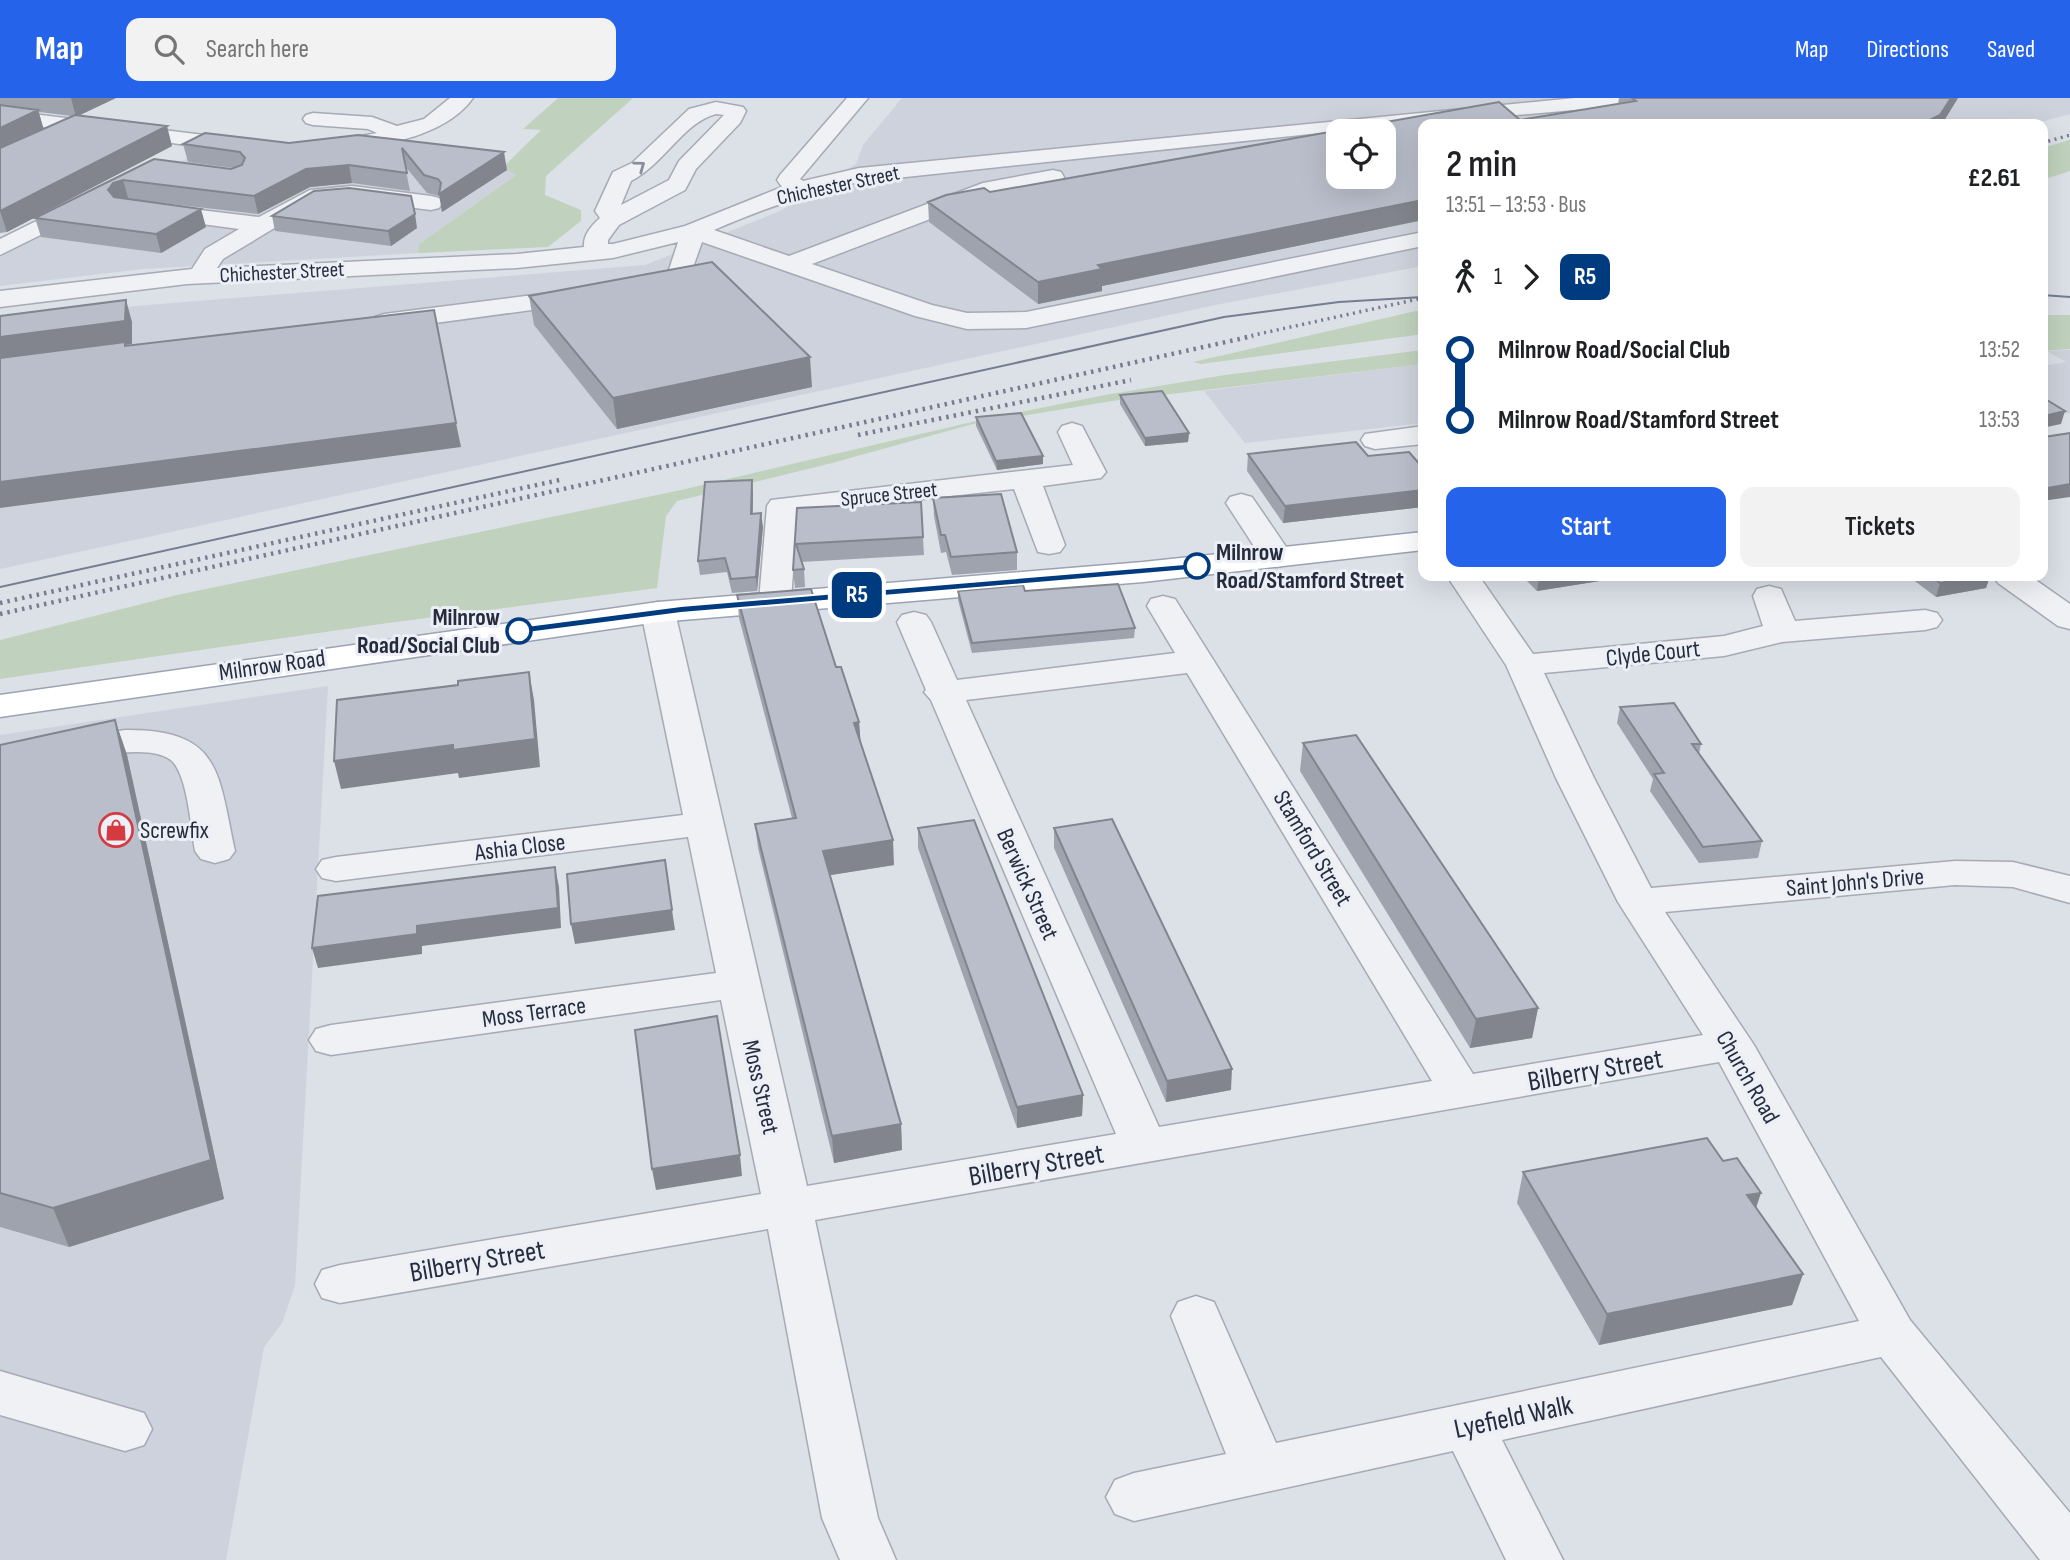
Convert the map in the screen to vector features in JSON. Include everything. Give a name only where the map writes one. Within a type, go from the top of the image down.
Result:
[{"type":"main road","name":"Milnrow Road","points":[[0,706],[658,612],[1143,572],[1418,542]]},
{"type":"street","points":[[313,151],[347,146],[431,123],[463,98]]},
{"type":"street","points":[[798,189],[788,180],[858,98]]},
{"type":"street","name":"Chichester Street","points":[[1461,119],[1552,111],[1641,98]]},
{"type":"street","points":[[597,253],[594,246],[596,236],[612,219],[677,186],[685,168],[733,119],[736,111],[716,108],[701,110],[640,168],[621,177],[607,211],[612,219]]},
{"type":"street","points":[[1502,119],[1552,111],[1577,119]]},
{"type":"street","points":[[0,116],[260,148]]},
{"type":"street","points":[[313,119],[372,123],[397,134]]},
{"type":"street","name":"Chichester Street","points":[[0,299],[200,276],[517,261],[597,253],[693,231],[759,202],[798,189],[859,176],[971,162],[1418,123]]},
{"type":"street","points":[[46,141],[80,124]]},
{"type":"street","points":[[1396,132],[1418,130]]},
{"type":"street","points":[[175,157],[205,141]]},
{"type":"street","points":[[790,264],[991,188],[1082,172],[1326,141]]},
{"type":"street","points":[[0,248],[107,192]]},
{"type":"street","points":[[200,276],[214,254],[310,197],[352,193],[432,203]]},
{"type":"street","points":[[128,208],[263,225]]},
{"type":"street","points":[[356,325],[676,285],[693,231],[924,311],[967,321],[1026,320],[1418,240]]},
{"type":"street","name":"Spruce Street","points":[[775,601],[782,506],[1091,472],[1072,432]]},
{"type":"street","points":[[1376,440],[1418,436]]},
{"type":"street","points":[[1025,479],[1049,545]]},
{"type":"street","points":[[1241,503],[1277,557]]},
{"type":"street","name":"Church Road","points":[[1466,581],[1522,666],[1638,902],[1732,1045],[1892,1335],[2070,1555]]},
{"type":"street","points":[[2016,581],[2070,620]]},
{"type":"street","points":[[1769,596],[1782,632]]},
{"type":"street","name":"Stamford Street","points":[[1163,606],[1461,1091]]},
{"type":"street","name":"Moss Street","points":[[658,612],[737,984],[788,1207],[850,1518],[868,1560]]},
{"type":"street","name":"Clyde Court","points":[[1522,666],[1724,646],[1782,632],[1925,620]]},
{"type":"street","name":"Berwick Street","points":[[914,622],[942,692],[1144,1146]]},
{"type":"street","points":[[942,692],[1198,661]]},
{"type":"street","points":[[0,767],[134,739],[166,742],[186,753],[195,768],[215,851]]},
{"type":"street","name":"Ashia Close","points":[[336,869],[703,824]]},
{"type":"street","name":"Saint John's Drive","points":[[1638,902],[1967,872],[2003,872],[2044,880],[2070,891]]},
{"type":"street","name":"Moss Terrace","points":[[331,1040],[737,984]]},
{"type":"street","name":"Bilberry Street","points":[[340,1283],[1732,1045]]},
{"type":"street","points":[[1196,1316],[1260,1471]]},
{"type":"street","name":"Lyefield Walk","points":[[1134,1497],[1892,1335]]},
{"type":"street","points":[[0,1393],[125,1429]]},
{"type":"street","points":[[1467,1426],[1535,1560]]},
{"type":"shaded area","points":[[902,98],[2070,98],[2070,114],[2048,120],[1418,119],[1418,267],[1215,305],[0,569],[0,317],[645,265],[780,211],[856,164],[863,145]]},
{"type":"shaded area","points":[[203,150],[503,167],[516,175],[419,244],[418,253],[143,269],[0,286],[0,257]]},
{"type":"shaded area","points":[[2070,350],[2070,413],[2048,417],[2048,365],[2066,362],[2048,351]]},
{"type":"shaded area","points":[[1418,365],[1418,424],[1245,443],[1204,391]]},
{"type":"shaded area","points":[[328,686],[295,1286],[282,1323],[264,1347],[226,1560],[0,1560],[0,735]]},
{"type":"green space","points":[[558,98],[633,98],[546,176],[545,195],[581,210],[581,221],[548,247],[418,253],[419,244],[516,175],[503,167],[541,130],[523,129]]},
{"type":"green space","points":[[2070,140],[2070,171],[2048,178],[2048,146]]},
{"type":"green space","points":[[1418,311],[1418,335],[1201,364],[1193,362]]},
{"type":"green space","points":[[2048,315],[2070,315],[2070,349],[2048,351]]},
{"type":"green space","points":[[1418,351],[1418,365],[1112,401],[973,424],[832,463],[677,501],[666,516],[657,588],[388,623],[0,679],[0,640],[177,595],[681,490],[972,422],[1105,395],[1225,375]]},
{"type":"building","points":[[1632,98],[1951,98],[1940,115],[1932,119],[1526,119],[1636,101]]},
{"type":"building","points":[[1499,102],[1519,119],[1418,119],[1418,201],[1098,265],[1102,269],[1038,282],[928,202],[946,195],[984,188],[990,192],[1326,133],[1326,189],[1396,189],[1396,120]]},
{"type":"building","points":[[0,105],[38,110],[0,128]]},
{"type":"building","points":[[75,115],[167,126],[0,211],[0,148]]},
{"type":"building","points":[[205,133],[289,143],[358,135],[504,152],[439,194],[441,183],[438,179],[424,175],[402,148],[407,173],[349,165],[306,169],[254,196],[123,180],[113,183],[108,190],[114,197],[201,209],[156,234],[35,218],[154,159],[231,169],[242,165],[245,158],[240,152],[183,144]]},
{"type":"building","points":[[349,188],[411,196],[415,214],[388,231],[272,216],[314,191]]},
{"type":"building","points":[[712,262],[810,357],[613,398],[529,296]]},
{"type":"building","points":[[126,300],[125,321],[0,337],[0,316]]},
{"type":"building","points":[[434,310],[456,423],[0,482],[0,358],[125,342],[125,346]]},
{"type":"building","points":[[1162,391],[1189,433],[1145,438],[1120,395]]},
{"type":"building","points":[[2048,401],[2065,411],[2048,415]]},
{"type":"building","points":[[1021,413],[1043,456],[996,461],[976,417]]},
{"type":"building","points":[[2070,433],[2070,484],[2048,488],[2048,436]]},
{"type":"building","points":[[1356,442],[1368,456],[1409,452],[1418,462],[1418,491],[1285,506],[1248,454]]},
{"type":"building","points":[[752,480],[751,514],[761,513],[756,577],[731,579],[725,558],[698,561],[705,482]]},
{"type":"building","points":[[1001,494],[1017,552],[951,557],[945,535],[941,535],[933,498]]},
{"type":"building","points":[[921,502],[923,537],[796,544],[804,569],[793,570],[797,508]]},
{"type":"building","points":[[1118,584],[1135,628],[972,643],[958,591],[1023,585],[1025,591]]},
{"type":"building","points":[[811,589],[836,667],[841,667],[859,722],[854,723],[893,840],[823,851],[901,1124],[832,1136],[755,824],[796,818],[737,595]]},
{"type":"building","points":[[529,672],[535,739],[453,750],[453,745],[334,761],[337,700],[458,685],[458,681]]},
{"type":"building","points":[[1674,703],[1701,744],[1692,744],[1762,841],[1703,847],[1654,774],[1664,773],[1620,707]]},
{"type":"building","points":[[115,720],[211,1160],[53,1208],[0,1193],[0,745]]},
{"type":"building","points":[[1356,735],[1538,1008],[1476,1019],[1303,743]]},
{"type":"building","points":[[1112,819],[1232,1069],[1167,1081],[1054,828]]},
{"type":"building","points":[[974,820],[1083,1095],[1017,1107],[918,828]]},
{"type":"building","points":[[665,860],[672,910],[571,924],[567,874]]},
{"type":"building","points":[[555,867],[558,908],[417,926],[417,934],[312,948],[318,896]]},
{"type":"building","points":[[717,1016],[740,1155],[652,1169],[635,1030]]},
{"type":"building","points":[[1707,1138],[1723,1161],[1737,1158],[1761,1193],[1747,1195],[1803,1274],[1607,1314],[1523,1172]]},
{"type":"tram line","points":[[2048,295],[2070,297]]},
{"type":"tram line","points":[[0,587],[1224,317],[1339,302],[1418,297]]},
{"type":"railway","points":[[2048,141],[2070,135]]},
{"type":"railway","points":[[1245,337],[1418,299]]},
{"type":"railway","points":[[0,614],[1253,336]]},
{"type":"railway","points":[[858,435],[1131,380]]},
{"type":"railway","points":[[0,603],[564,479]]},
{"type":"bus line","name":"R5","points":[[519,631],[681,609],[1197,566]]},
{"type":"place","name":"Milnrow Road/Stamford Street","points":[[1197,566]]},
{"type":"place","name":"Milnrow Road/Social Club","points":[[519,631]]},
{"type":"place","name":"Screwfix","points":[[116,830]]}]
